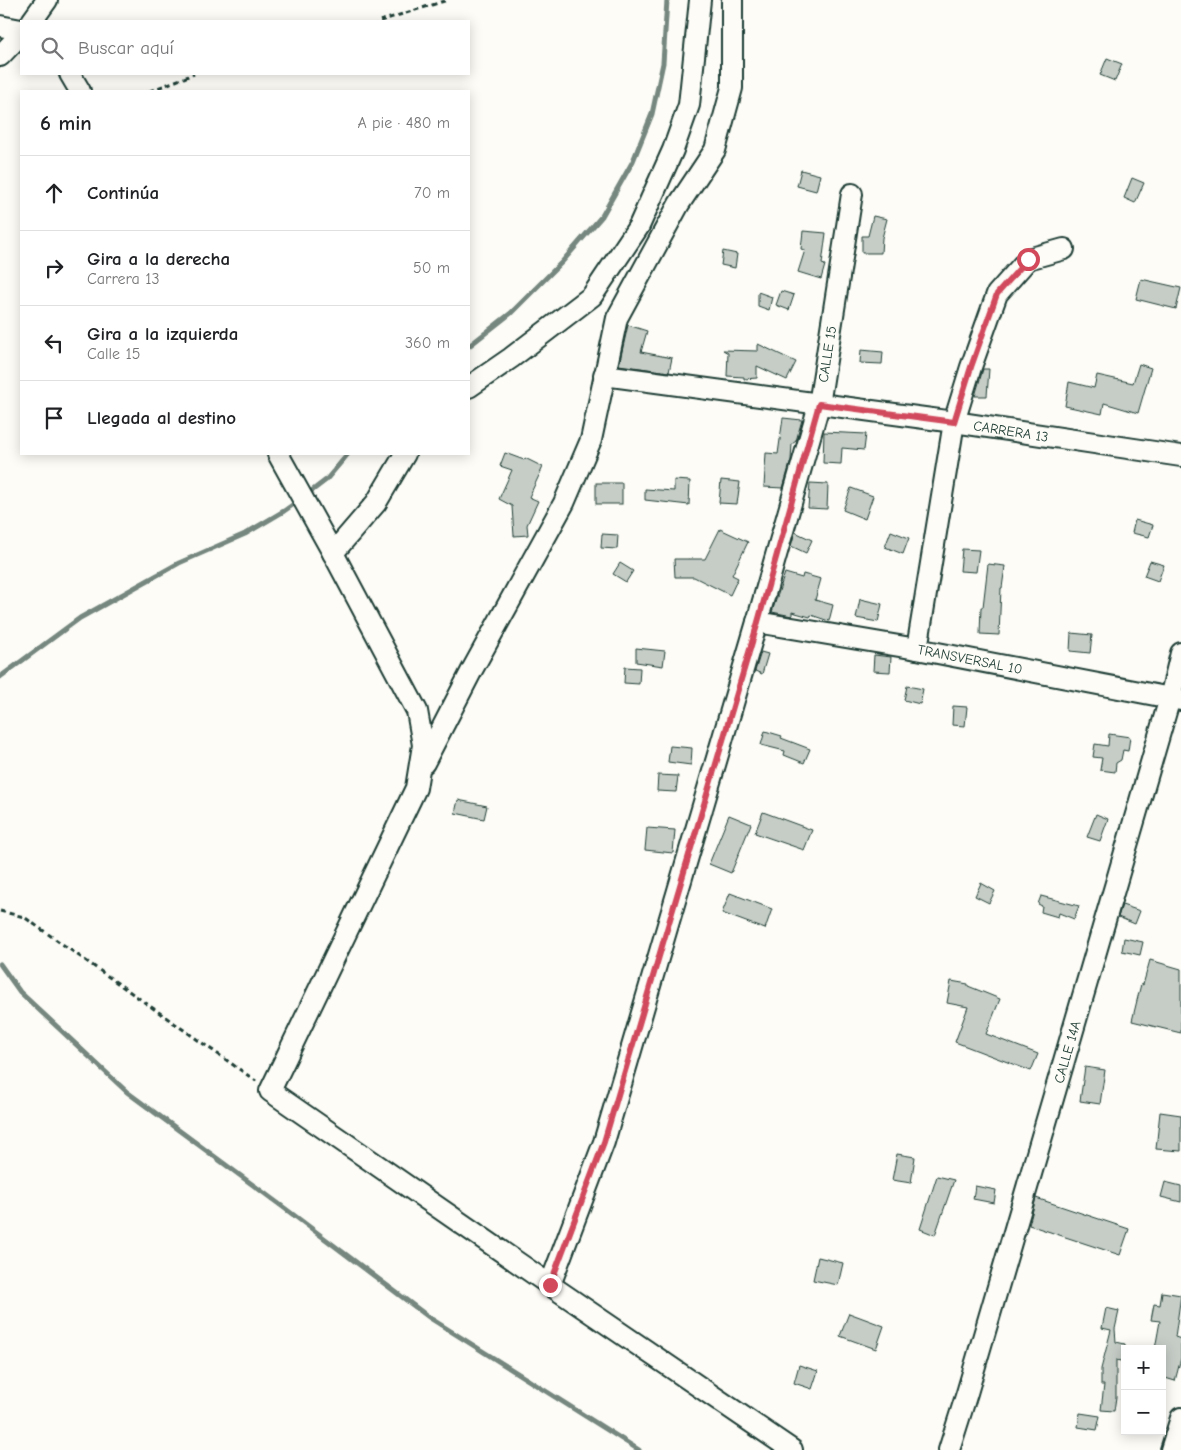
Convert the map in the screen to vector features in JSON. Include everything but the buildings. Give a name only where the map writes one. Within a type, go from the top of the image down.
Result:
[{"type":"street","points":[[33,20],[47,0]]},
{"type":"street","points":[[470,386],[512,358],[592,296],[640,226],[673,150],[689,105],[700,0]]},
{"type":"street","points":[[419,771],[564,502],[591,440],[617,318],[679,204],[715,150],[732,88],[732,0]]},
{"type":"street","points":[[0,26],[20,25]]},
{"type":"street","points":[[0,56],[20,35]]},
{"type":"street","points":[[71,75],[79,90]]},
{"type":"street","name":"CALLE 15","points":[[550,1285],[604,1142],[758,622],[819,404],[852,194]]},
{"type":"street","points":[[917,649],[954,422],[997,294],[1028,259],[1064,249]]},
{"type":"street","name":"CARRERA 13","points":[[604,375],[954,422],[1181,456]]},
{"type":"street","points":[[332,552],[376,503],[404,455]]},
{"type":"street","points":[[282,462],[417,710],[423,744],[416,788],[270,1091],[792,1450]]},
{"type":"street","name":"TRANSVERSAL 10","points":[[758,622],[917,649],[1176,699]]},
{"type":"street","name":"CALLE 14A","points":[[949,1450],[1176,699],[1181,653]]},
{"type":"street","points":[[1171,1450],[1181,1418]]},
{"type":"path","points":[[383,20],[448,0]]},
{"type":"path","points":[[153,90],[191,75]]},
{"type":"path","points":[[0,911],[24,917],[270,1091]]},
{"type":"waterway","points":[[470,345],[511,313],[562,262],[602,216],[633,161],[652,114],[663,63],[667,0]]},
{"type":"waterway","points":[[305,496],[326,480],[347,455]]},
{"type":"waterway","points":[[0,677],[80,618],[179,563],[245,534],[298,501]]},
{"type":"waterway","points":[[0,964],[20,992],[127,1092],[430,1318],[639,1450]]},
{"type":"route","points":[[550,1285],[604,1142],[758,622],[819,404],[954,422],[997,294],[1028,259]]}]
